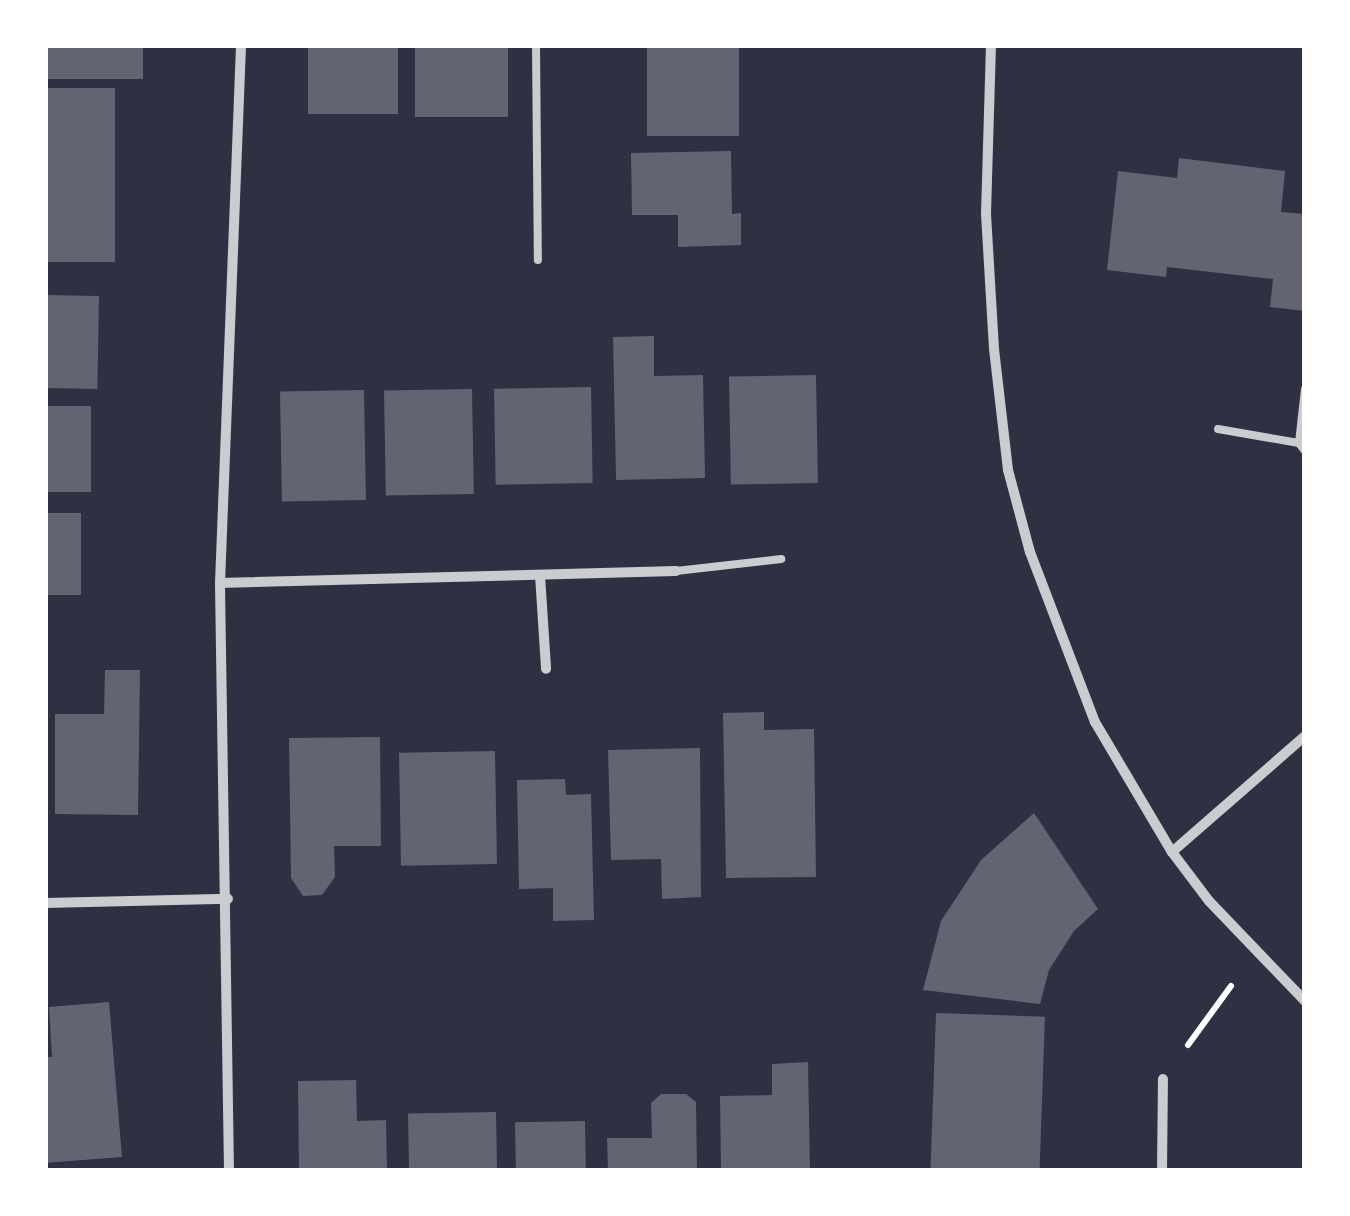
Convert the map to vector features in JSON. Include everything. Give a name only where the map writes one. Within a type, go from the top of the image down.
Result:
[{"type":"street","points":[[229,1171],[228,899],[220,583],[241,45]]},
{"type":"street","points":[[991,45],[986,214],[994,349],[1008,470],[1053,621],[1095,722],[1172,852],[1256,953],[1305,1001]]},
{"type":"street","points":[[220,583],[676,571]]},
{"type":"street","points":[[540,574],[546,669]]},
{"type":"street","points":[[1172,852],[1305,736]]},
{"type":"street","points":[[45,904],[228,899]]},
{"type":"street","points":[[1162,1171],[1163,1079]]},
{"type":"lane","points":[[536,45],[538,260]]},
{"type":"lane","points":[[1218,428],[1302,447],[1305,388]]},
{"type":"lane","points":[[676,571],[781,558]]},
{"type":"path","points":[[1163,1079],[1256,953]]},
{"type":"building","points":[[45,45],[143,45],[143,79],[45,79]]},
{"type":"building","points":[[308,45],[398,45],[398,114],[308,114]]},
{"type":"building","points":[[415,45],[508,45],[508,117],[415,117]]},
{"type":"building","points":[[647,45],[739,45],[739,136],[647,136]]},
{"type":"building","points":[[45,88],[115,88],[115,262],[45,262]]},
{"type":"building","points":[[731,151],[732,214],[741,213],[741,245],[678,247],[678,215],[632,215],[631,153]]},
{"type":"building","points":[[1179,158],[1285,171],[1281,212],[1305,214],[1305,311],[1270,307],[1273,279],[1167,267],[1166,277],[1107,270],[1118,171],[1177,178]]},
{"type":"building","points":[[45,295],[99,296],[97,389],[45,388]]},
{"type":"building","points":[[654,336],[654,376],[703,375],[705,478],[616,480],[613,337]]},
{"type":"building","points":[[816,375],[818,483],[731,485],[729,377]]},
{"type":"building","points":[[591,387],[593,483],[496,485],[494,389]]},
{"type":"building","points":[[472,389],[474,494],[386,496],[384,391]]},
{"type":"building","points":[[364,390],[366,500],[282,501],[280,391]]},
{"type":"building","points":[[45,406],[91,406],[91,492],[45,492]]},
{"type":"building","points":[[45,513],[81,513],[81,595],[45,595]]},
{"type":"building","points":[[105,670],[140,670],[138,815],[55,814],[55,714],[104,714]]},
{"type":"building","points":[[764,712],[764,730],[814,729],[816,877],[726,878],[723,713]]},
{"type":"building","points":[[380,737],[381,846],[334,846],[335,877],[322,895],[303,896],[291,878],[289,738]]},
{"type":"building","points":[[700,748],[701,897],[662,899],[661,859],[611,860],[608,750]]},
{"type":"building","points":[[495,751],[497,864],[401,866],[399,753]]},
{"type":"building","points":[[565,779],[566,795],[591,794],[594,920],[553,921],[553,888],[519,889],[517,780]]},
{"type":"building","points":[[1034,813],[1098,909],[1074,931],[1049,970],[1040,1004],[923,990],[941,921],[981,860]]},
{"type":"building","points":[[109,1002],[122,1157],[45,1163],[45,1057],[52,1057],[49,1007]]},
{"type":"building","points":[[936,1013],[1045,1017],[1040,1171],[930,1171]]},
{"type":"building","points":[[808,1062],[810,1171],[721,1171],[720,1096],[772,1095],[772,1064]]},
{"type":"building","points":[[356,1080],[357,1121],[386,1120],[387,1171],[299,1171],[298,1081]]},
{"type":"building","points":[[661,1094],[686,1094],[696,1102],[697,1171],[608,1171],[607,1138],[652,1138],[651,1103]]},
{"type":"building","points":[[496,1112],[497,1171],[409,1171],[408,1114]]},
{"type":"building","points":[[585,1121],[586,1171],[516,1171],[515,1122]]}]
